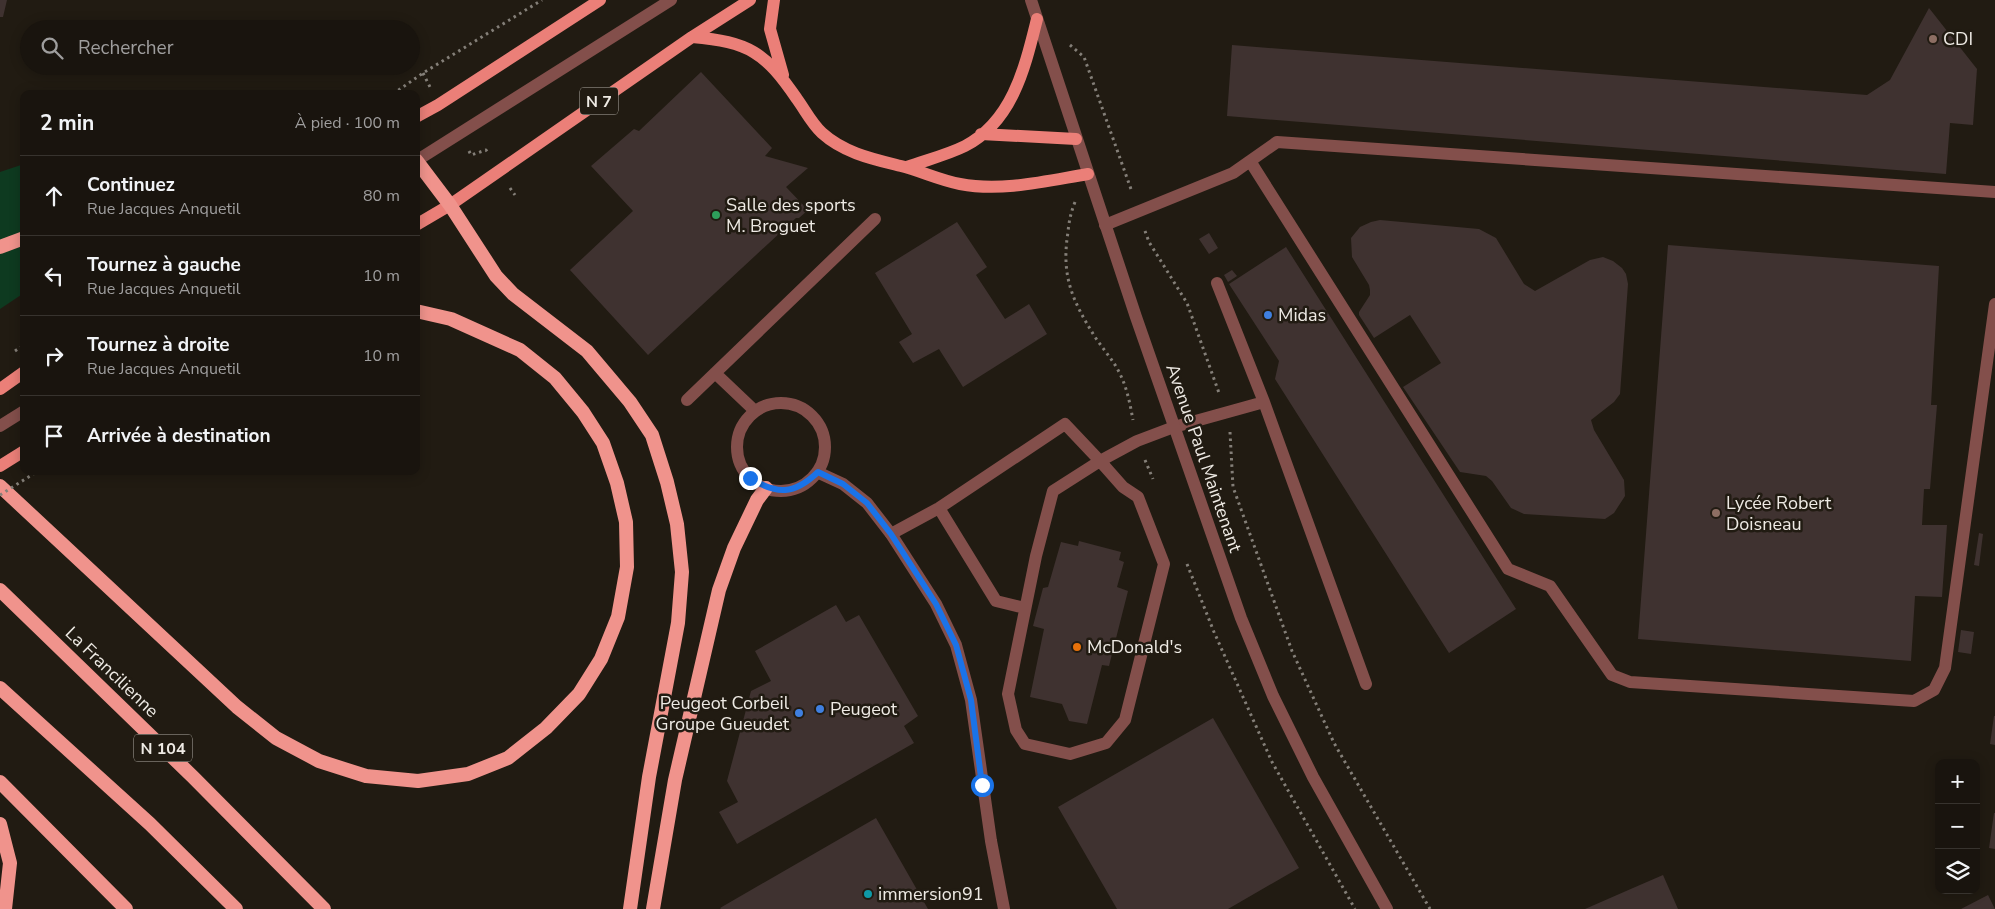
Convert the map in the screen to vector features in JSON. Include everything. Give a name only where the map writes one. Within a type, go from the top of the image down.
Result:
[{"type":"highway","points":[[420,165],[450,206],[496,276],[513,294],[588,351],[630,402],[652,434],[669,490],[677,524],[682,572],[678,623],[649,777],[630,909]]},
{"type":"highway","points":[[0,247],[20,240]]},
{"type":"highway","points":[[0,486],[237,707],[276,738],[319,762],[366,776],[418,782],[468,774],[508,758],[546,728],[579,694],[601,659],[618,617],[626,567],[626,522],[617,482],[603,443],[582,412],[555,378],[520,350],[451,319],[420,312]]},
{"type":"highway","points":[[652,909],[675,780],[719,590],[734,548],[757,500],[766,488]]},
{"type":"highway","name":"La Francilienne","points":[[0,590],[193,777],[324,909]]},
{"type":"highway","points":[[0,688],[150,824],[236,909]]},
{"type":"highway","points":[[0,782],[126,909]]},
{"type":"highway","points":[[0,824],[10,863],[6,909]]},
{"type":"main road","points":[[420,115],[600,0]]},
{"type":"main road","name":"N 7","points":[[420,223],[450,206],[692,37],[750,0]]},
{"type":"main road","points":[[774,0],[770,29],[786,82]]},
{"type":"main road","points":[[907,167],[965,145],[981,134],[1001,114],[1014,95],[1024,72],[1038,19]]},
{"type":"main road","points":[[692,37],[714,39],[744,46],[766,59],[786,82],[820,132],[843,149],[907,167],[934,178],[961,184],[994,187],[1031,184],[1088,174]]},
{"type":"main road","points":[[981,134],[1076,138]]},
{"type":"main road","points":[[4,386],[20,375]]},
{"type":"main road","points":[[0,466],[20,454]]},
{"type":"street","points":[[420,158],[672,0]]},
{"type":"street","name":"Avenue Paul Maintenant","points":[[1031,0],[1105,225],[1241,618],[1273,696],[1313,777],[1387,909]]},
{"type":"street","points":[[1105,225],[1233,173],[1277,142],[1995,192]]},
{"type":"street","points":[[1250,162],[1508,569],[1550,586],[1612,675],[1630,682],[1914,700],[1934,690],[1945,668],[1995,304]]},
{"type":"street","points":[[687,400],[875,219]]},
{"type":"street","points":[[1217,283],[1264,402],[1366,684]]},
{"type":"street","points":[[715,373],[755,411]]},
{"type":"street","points":[[784,402],[799,406],[812,415],[821,427],[825,442],[824,458],[818,472],[807,482],[795,489],[780,491],[766,488],[750,478],[740,462],[738,444],[742,425],[755,411],[769,404],[784,402]]},
{"type":"street","points":[[891,534],[939,508],[1065,424],[1100,461],[1123,487],[1138,497],[1164,564],[1125,720],[1106,744],[1070,754],[1025,744],[1016,730],[1008,694],[1036,556],[1053,491],[1100,461],[1137,441],[1174,427],[1264,402]]},
{"type":"street","points":[[0,426],[20,414]]},
{"type":"street","points":[[818,472],[843,484],[867,503],[891,534],[936,604],[956,645],[971,700],[991,841],[1004,909]]},
{"type":"street","points":[[939,508],[996,601],[1025,608]]},
{"type":"path","points":[[399,90],[542,0]]},
{"type":"path","points":[[1038,19],[1084,57],[1149,242],[1187,303],[1226,412],[1230,429],[1233,487],[1292,651],[1334,743],[1430,909]]},
{"type":"path","points":[[1088,174],[1070,212],[1065,247],[1066,274],[1074,298],[1096,337],[1119,371],[1129,398],[1137,441],[1155,486]]},
{"type":"path","points":[[0,495],[32,475]]},
{"type":"path","points":[[1185,559],[1214,632],[1272,762],[1355,909]]},
{"type":"green space","points":[[20,165],[20,296],[0,309],[0,172]]},
{"type":"building","points":[[0,0],[7,0],[3,17],[0,17]]},
{"type":"building","points":[[1929,8],[1977,69],[1973,125],[1950,123],[1946,174],[1227,116],[1232,45],[1867,95],[1890,80]]},
{"type":"building","name":"Salle des sports M. Broguet","points":[[701,72],[772,148],[765,156],[808,168],[786,187],[808,210],[799,218],[796,218],[648,355],[570,270],[633,211],[591,166],[634,129],[639,131]]},
{"type":"building","points":[[1380,220],[1479,229],[1496,238],[1524,284],[1535,291],[1590,260],[1603,257],[1613,261],[1622,268],[1626,274],[1628,284],[1620,394],[1614,402],[1591,420],[1594,430],[1624,480],[1625,496],[1614,513],[1605,519],[1524,514],[1511,508],[1492,481],[1486,476],[1460,472],[1403,387],[1441,363],[1410,315],[1374,338],[1359,315],[1370,295],[1370,290],[1369,285],[1352,257],[1351,238],[1360,227]]},
{"type":"building","points":[[957,222],[987,267],[976,275],[1005,319],[1029,304],[1047,334],[963,387],[939,349],[913,363],[899,342],[912,334],[875,273]]},
{"type":"building","points":[[1209,233],[1218,248],[1209,254],[1199,239]]},
{"type":"building","points":[[1668,245],[1939,266],[1931,405],[1937,405],[1930,489],[1924,489],[1922,525],[1947,525],[1942,597],[1915,596],[1911,661],[1638,639]]},
{"type":"building","points":[[1286,247],[1516,609],[1449,653],[1275,379],[1279,361],[1229,284]]},
{"type":"building","points":[[1232,270],[1237,276],[1228,282],[1224,275]]},
{"type":"building","points":[[1979,533],[1983,534],[1979,566],[1974,565]]},
{"type":"building","name":"McDonald's","points":[[1079,541],[1121,552],[1119,560],[1124,562],[1117,587],[1128,591],[1109,666],[1102,665],[1087,724],[1069,721],[1062,704],[1030,697],[1044,629],[1033,626],[1043,588],[1048,587],[1061,542],[1078,546]]},
{"type":"building","name":"Peugeot","points":[[836,605],[846,622],[859,615],[918,716],[904,726],[914,743],[737,844],[719,812],[738,802],[727,781],[751,691],[771,681],[755,651]]},
{"type":"building","points":[[1961,630],[1974,632],[1971,654],[1958,652]]},
{"type":"building","points":[[1995,716],[1995,745],[1990,744]]},
{"type":"building","points":[[1213,718],[1299,868],[1228,909],[1117,909],[1058,807]]},
{"type":"building","points":[[1995,813],[1995,849],[1989,848]]},
{"type":"building","points":[[876,818],[928,909],[720,908]]},
{"type":"building","points":[[1663,875],[1678,909],[1585,909],[1633,888]]},
{"type":"building","points":[[1988,895],[1995,909],[1961,909]]},
{"type":"place","name":"CDI","points":[[1933,39]]},
{"type":"place","name":"Salle des sports M. Broguet","points":[[716,215]]},
{"type":"place","name":"Midas","points":[[1268,315]]},
{"type":"place","name":"Lycée Robert Doisneau","points":[[1716,513]]},
{"type":"place","name":"McDonald's","points":[[1077,647]]},
{"type":"place","name":"Peugeot","points":[[820,709]]},
{"type":"place","name":"Peugeot Corbeil Groupe Gueudet","points":[[799,713]]},
{"type":"place","name":"immersion91","points":[[868,894]]},
{"type":"route","points":[[750,478],[766,488],[780,491],[795,489],[807,482],[818,472],[843,484],[867,503],[891,534],[936,604],[956,645],[971,700],[982,785]]}]
